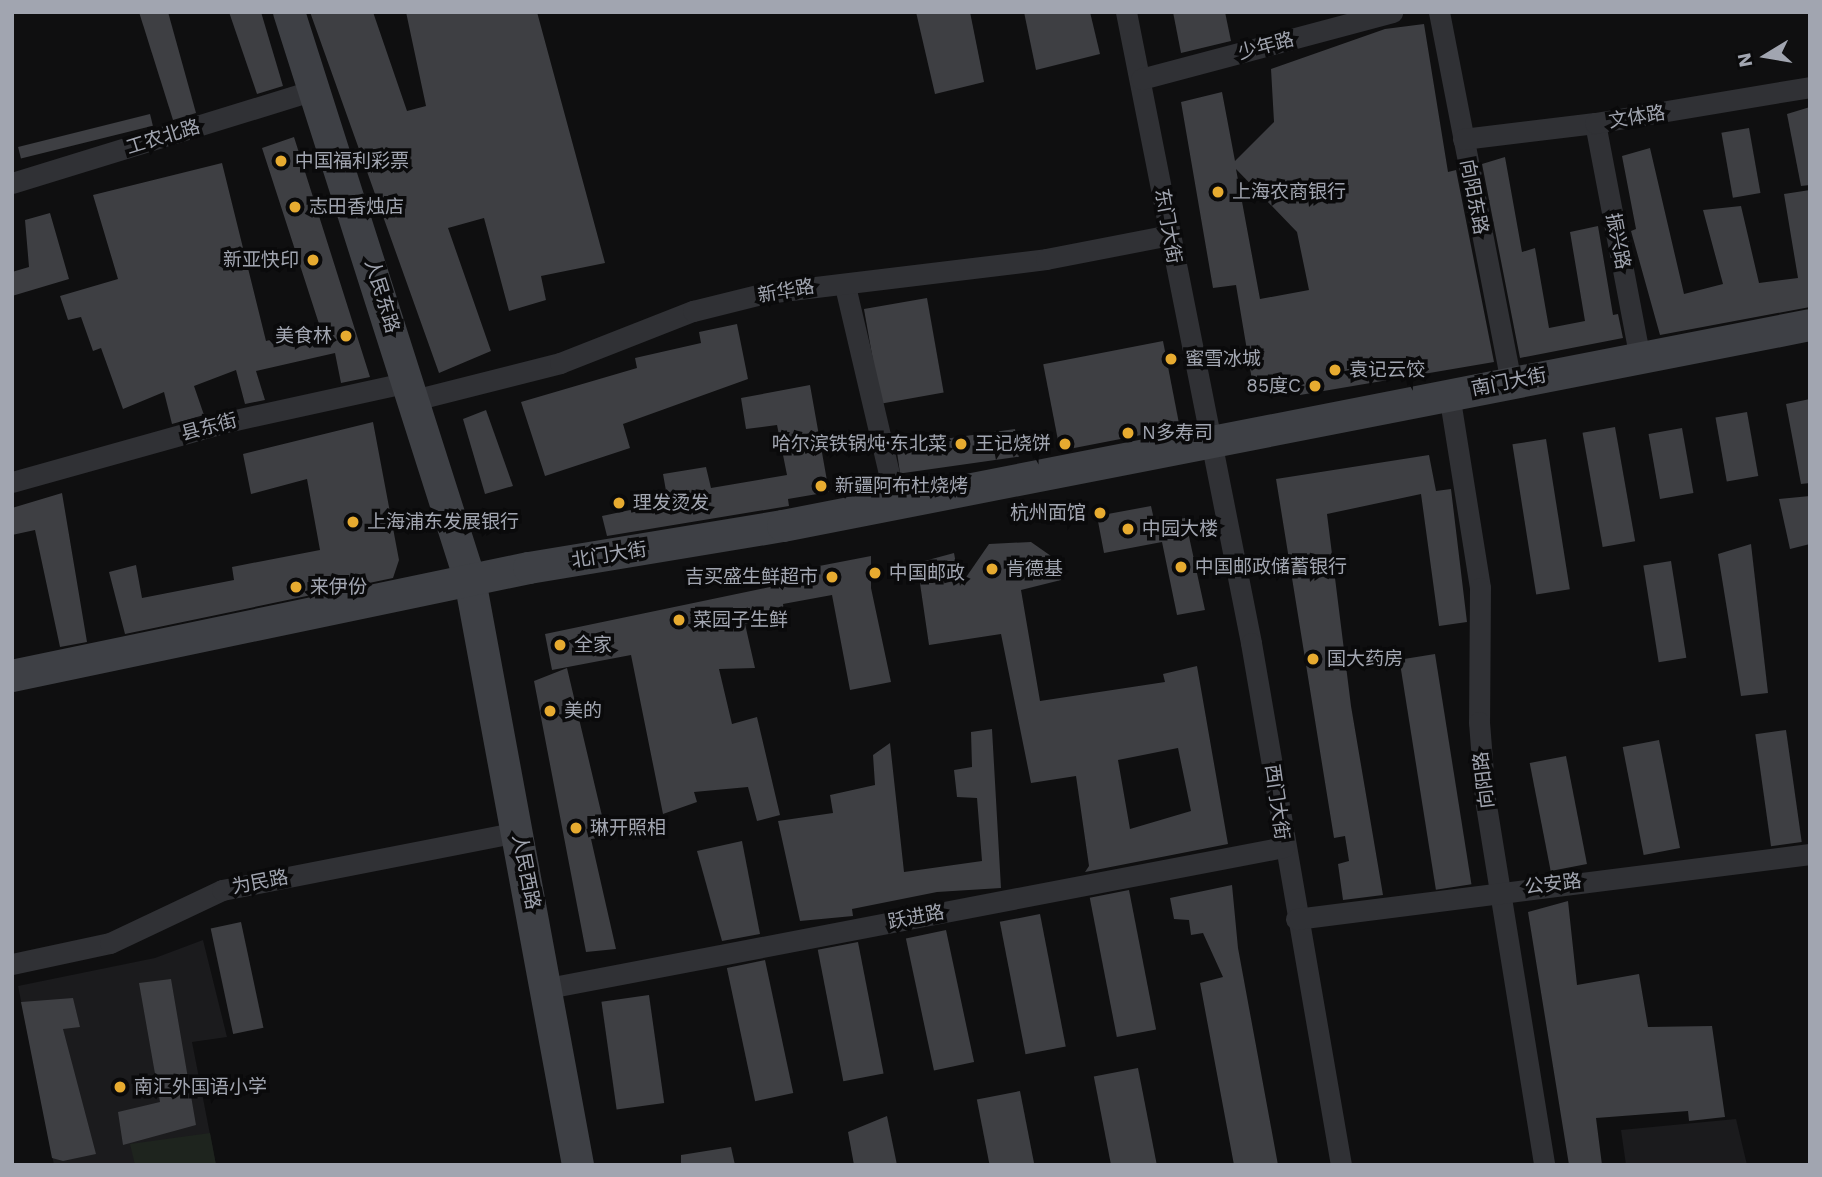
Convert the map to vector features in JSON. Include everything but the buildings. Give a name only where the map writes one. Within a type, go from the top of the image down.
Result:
[{"type":"street","name":"人民东路","points":[[289,12],[470,580]]},
{"type":"street","name":"东门大街","points":[[1126,12],[1208,439]]},
{"type":"street","name":"少年路","points":[[1141,79],[1392,12]]},
{"type":"street","name":"向阳东路","points":[[1439,12],[1511,382]]},
{"type":"street","name":"文体路","points":[[1463,139],[1595,123],[1810,87]]},
{"type":"street","name":"工农北路","points":[[12,183],[314,90]]},
{"type":"street","name":"振兴路","points":[[1595,123],[1640,358]]},
{"type":"street","name":"新华路","points":[[411,391],[560,363],[693,310],[808,286],[845,286],[1046,259],[1170,235]]},
{"type":"street","points":[[845,286],[896,503]]},
{"type":"street","name":"南门大街","points":[[1208,439],[1810,325]]},
{"type":"street","name":"县东街","points":[[12,482],[231,421],[411,391]]},
{"type":"street","name":"向阳路","points":[[1449,394],[1478,567],[1481,762],[1544,1165]]},
{"type":"street","name":"北门大街","points":[[12,676],[470,580],[896,503],[1208,439]]},
{"type":"street","name":"西门大街","points":[[1208,439],[1251,643],[1296,919],[1341,1165]]},
{"type":"street","name":"人民西路","points":[[470,580],[548,988],[578,1165]]},
{"type":"street","name":"为民路","points":[[12,964],[110,943],[222,890],[518,832]]},
{"type":"street","name":"跃进路","points":[[548,988],[1284,847]]},
{"type":"street","name":"公安路","points":[[1296,919],[1503,890],[1810,854]]},
{"type":"shaded area","name":"南汇外国语小学","points":[[203,940],[227,1037],[192,1042],[216,1165],[54,1165],[18,986],[155,958]]},
{"type":"shaded area","points":[[1736,1119],[1747,1165],[1626,1165],[1621,1130]]},
{"type":"shaded area","points":[[210,1133],[216,1165],[135,1165],[130,1144]]},
{"type":"place","name":"中国福利彩票","points":[[281,161]]},
{"type":"place","name":"上海农商银行","points":[[1218,192]]},
{"type":"place","name":"志田香烛店","points":[[295,207]]},
{"type":"place","name":"新亚快印","points":[[313,260]]},
{"type":"place","name":"美食林","points":[[346,336]]},
{"type":"place","name":"蜜雪冰城","points":[[1171,359]]},
{"type":"place","name":"袁记云饺","points":[[1335,370]]},
{"type":"place","name":"85度C","points":[[1315,386]]},
{"type":"place","name":"N多寿司","points":[[1128,433]]},
{"type":"place","name":"哈尔滨铁锅炖·东北菜","points":[[961,444]]},
{"type":"place","name":"王记烧饼","points":[[1065,444]]},
{"type":"place","name":"新疆阿布杜烧烤","points":[[821,486]]},
{"type":"place","name":"理发烫发","points":[[619,503]]},
{"type":"place","name":"杭州面馆","points":[[1100,513]]},
{"type":"place","name":"上海浦东发展银行","points":[[353,522]]},
{"type":"place","name":"中园大楼","points":[[1128,529]]},
{"type":"place","name":"中国邮政储蓄银行","points":[[1181,567]]},
{"type":"place","name":"肯德基","points":[[992,569]]},
{"type":"place","name":"中国邮政","points":[[875,573]]},
{"type":"place","name":"吉买盛生鲜超市","points":[[832,577]]},
{"type":"place","name":"来伊份","points":[[296,587]]},
{"type":"place","name":"菜园子生鲜","points":[[679,620]]},
{"type":"place","name":"全家","points":[[560,645]]},
{"type":"place","name":"国大药房","points":[[1313,659]]},
{"type":"place","name":"美的","points":[[550,711]]},
{"type":"place","name":"琳开照相","points":[[576,828]]},
{"type":"place","name":"南汇外国语小学","points":[[120,1087]]}]
